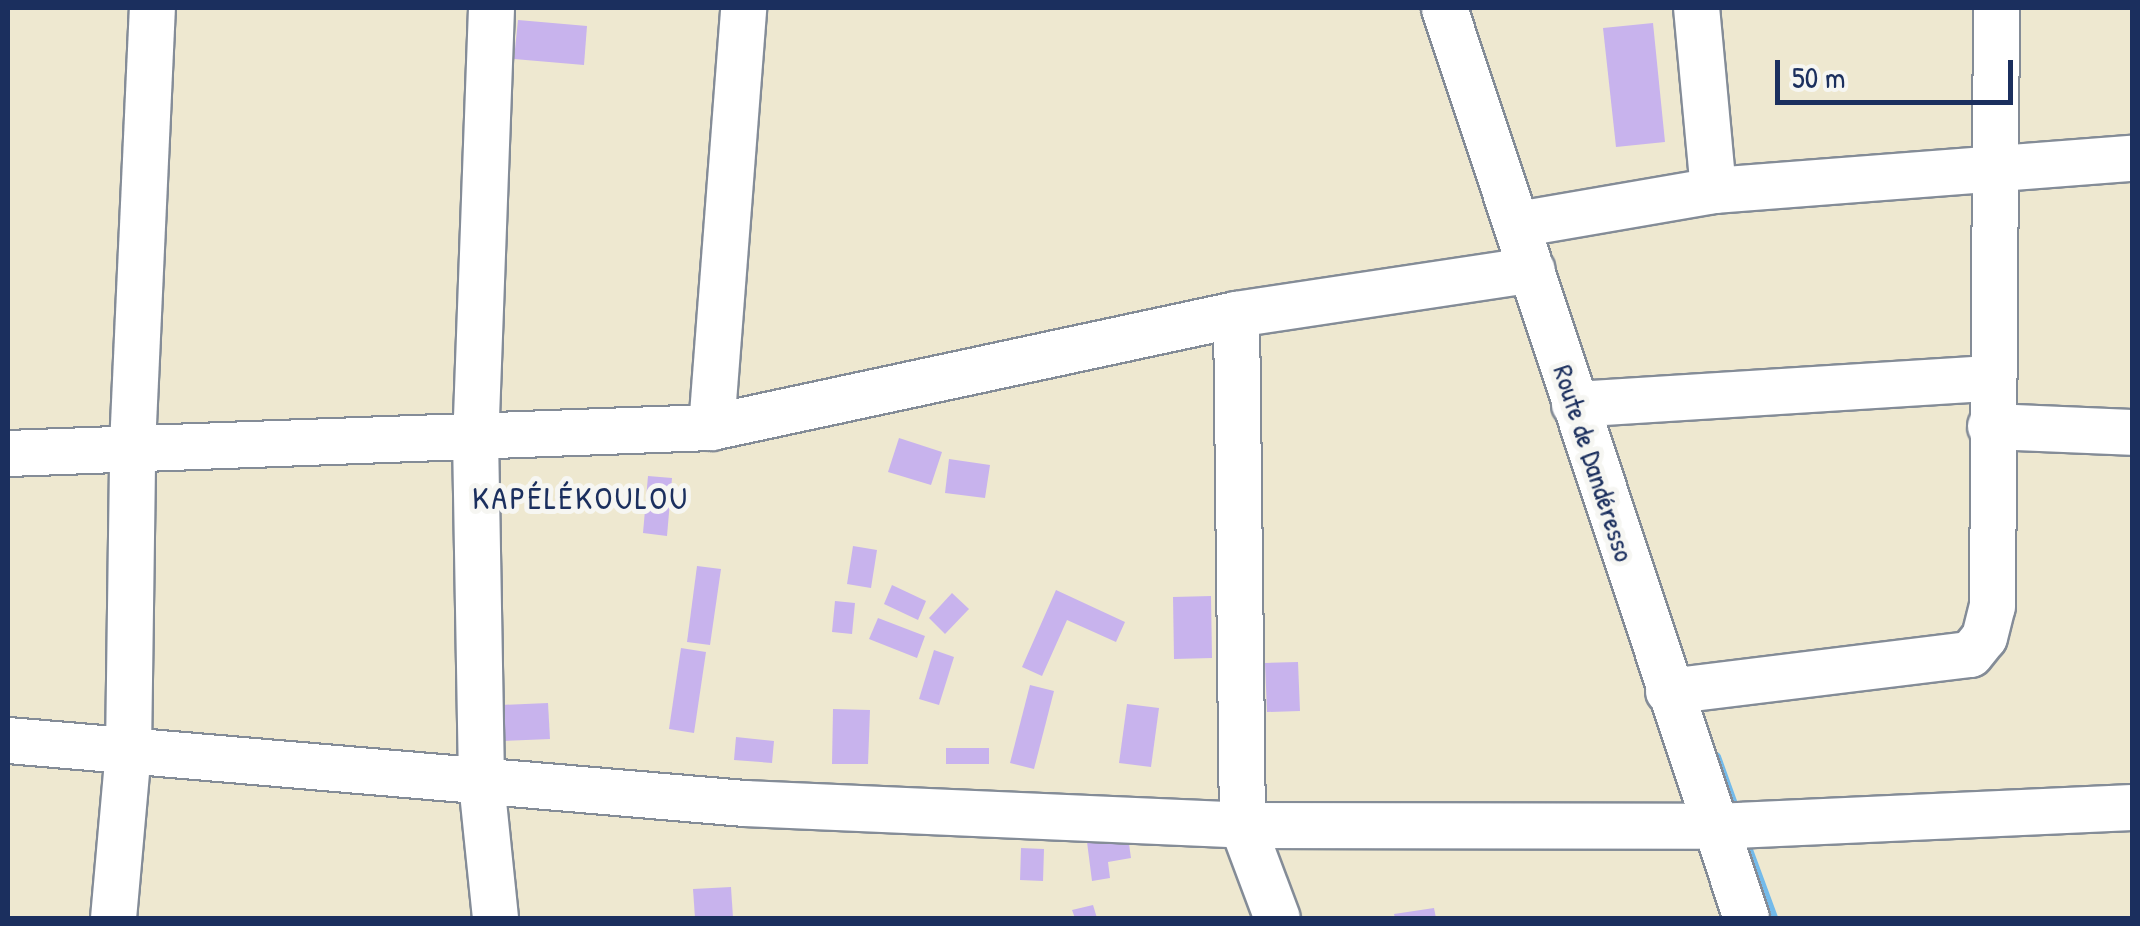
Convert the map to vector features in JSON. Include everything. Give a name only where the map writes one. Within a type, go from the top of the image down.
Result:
[{"type":"street","points":[[113,918],[128,751],[132,446],[152,8]]},
{"type":"street","points":[[491,8],[474,436],[481,782],[495,918]]},
{"type":"street","points":[[712,427],[744,8]]},
{"type":"street","name":"Route de Dandéresso","points":[[1444,8],[1746,918]]},
{"type":"street","points":[[1696,8],[1714,190]]},
{"type":"street","points":[[1668,691],[1970,654],[1984,637],[1992,606],[1990,378],[1996,8]]},
{"type":"street","points":[[1517,224],[1714,190],[2132,158]]},
{"type":"street","points":[[8,453],[712,427],[1236,314],[1532,269]]},
{"type":"street","points":[[1236,314],[1242,825],[1277,918]]},
{"type":"street","points":[[1574,404],[1990,378]]},
{"type":"street","points":[[1990,426],[2132,432]]},
{"type":"street","points":[[8,740],[744,803],[1242,825],[1713,826],[2132,807]]},
{"type":"building","points":[[518,20],[587,26],[584,65],[514,59]]},
{"type":"building","points":[[1653,23],[1665,142],[1616,147],[1603,28]]},
{"type":"building","points":[[899,438],[942,452],[931,485],[888,472]]},
{"type":"building","points":[[949,459],[990,465],[985,498],[945,493]]},
{"type":"building","points":[[648,476],[672,478],[667,536],[643,533]]},
{"type":"building","points":[[853,546],[877,550],[871,588],[847,584]]},
{"type":"building","points":[[697,566],[721,569],[710,645],[687,642]]},
{"type":"building","points":[[892,585],[926,601],[918,620],[884,604]]},
{"type":"building","points":[[1056,590],[1125,622],[1116,642],[1067,620],[1042,676],[1022,667]]},
{"type":"building","points":[[952,593],[969,609],[945,634],[929,618]]},
{"type":"building","points":[[1211,596],[1212,658],[1174,659],[1173,597]]},
{"type":"building","points":[[835,601],[855,603],[852,634],[832,632]]},
{"type":"building","points":[[878,618],[925,636],[917,658],[869,639]]},
{"type":"building","points":[[681,648],[706,652],[694,733],[669,729]]},
{"type":"building","points":[[934,650],[954,657],[939,705],[919,699]]},
{"type":"building","points":[[1298,662],[1300,711],[1267,712],[1265,663]]},
{"type":"building","points":[[1030,685],[1054,691],[1034,769],[1010,763]]},
{"type":"building","points":[[548,703],[550,739],[503,741],[501,705]]},
{"type":"building","points":[[1127,704],[1159,708],[1151,767],[1119,763]]},
{"type":"building","points":[[833,709],[870,710],[868,764],[832,764]]},
{"type":"building","points":[[736,737],[774,741],[772,763],[734,760]]},
{"type":"building","points":[[946,748],[989,748],[989,764],[946,764]]},
{"type":"building","points":[[1128,837],[1131,858],[1108,862],[1110,878],[1092,881],[1087,842]]},
{"type":"building","points":[[1021,848],[1044,849],[1043,881],[1020,880]]},
{"type":"building","points":[[731,887],[733,918],[695,918],[693,889]]},
{"type":"building","points":[[1093,905],[1097,918],[1075,918],[1072,910]]},
{"type":"building","points":[[1434,908],[1436,918],[1395,918],[1394,914]]},
{"type":"waterway","points":[[1716,757],[1735,810]]},
{"type":"waterway","points":[[1748,850],[1773,918]]},
{"type":"district","name":"KAPÉLÉKOULOU","points":[[581,498]]}]
